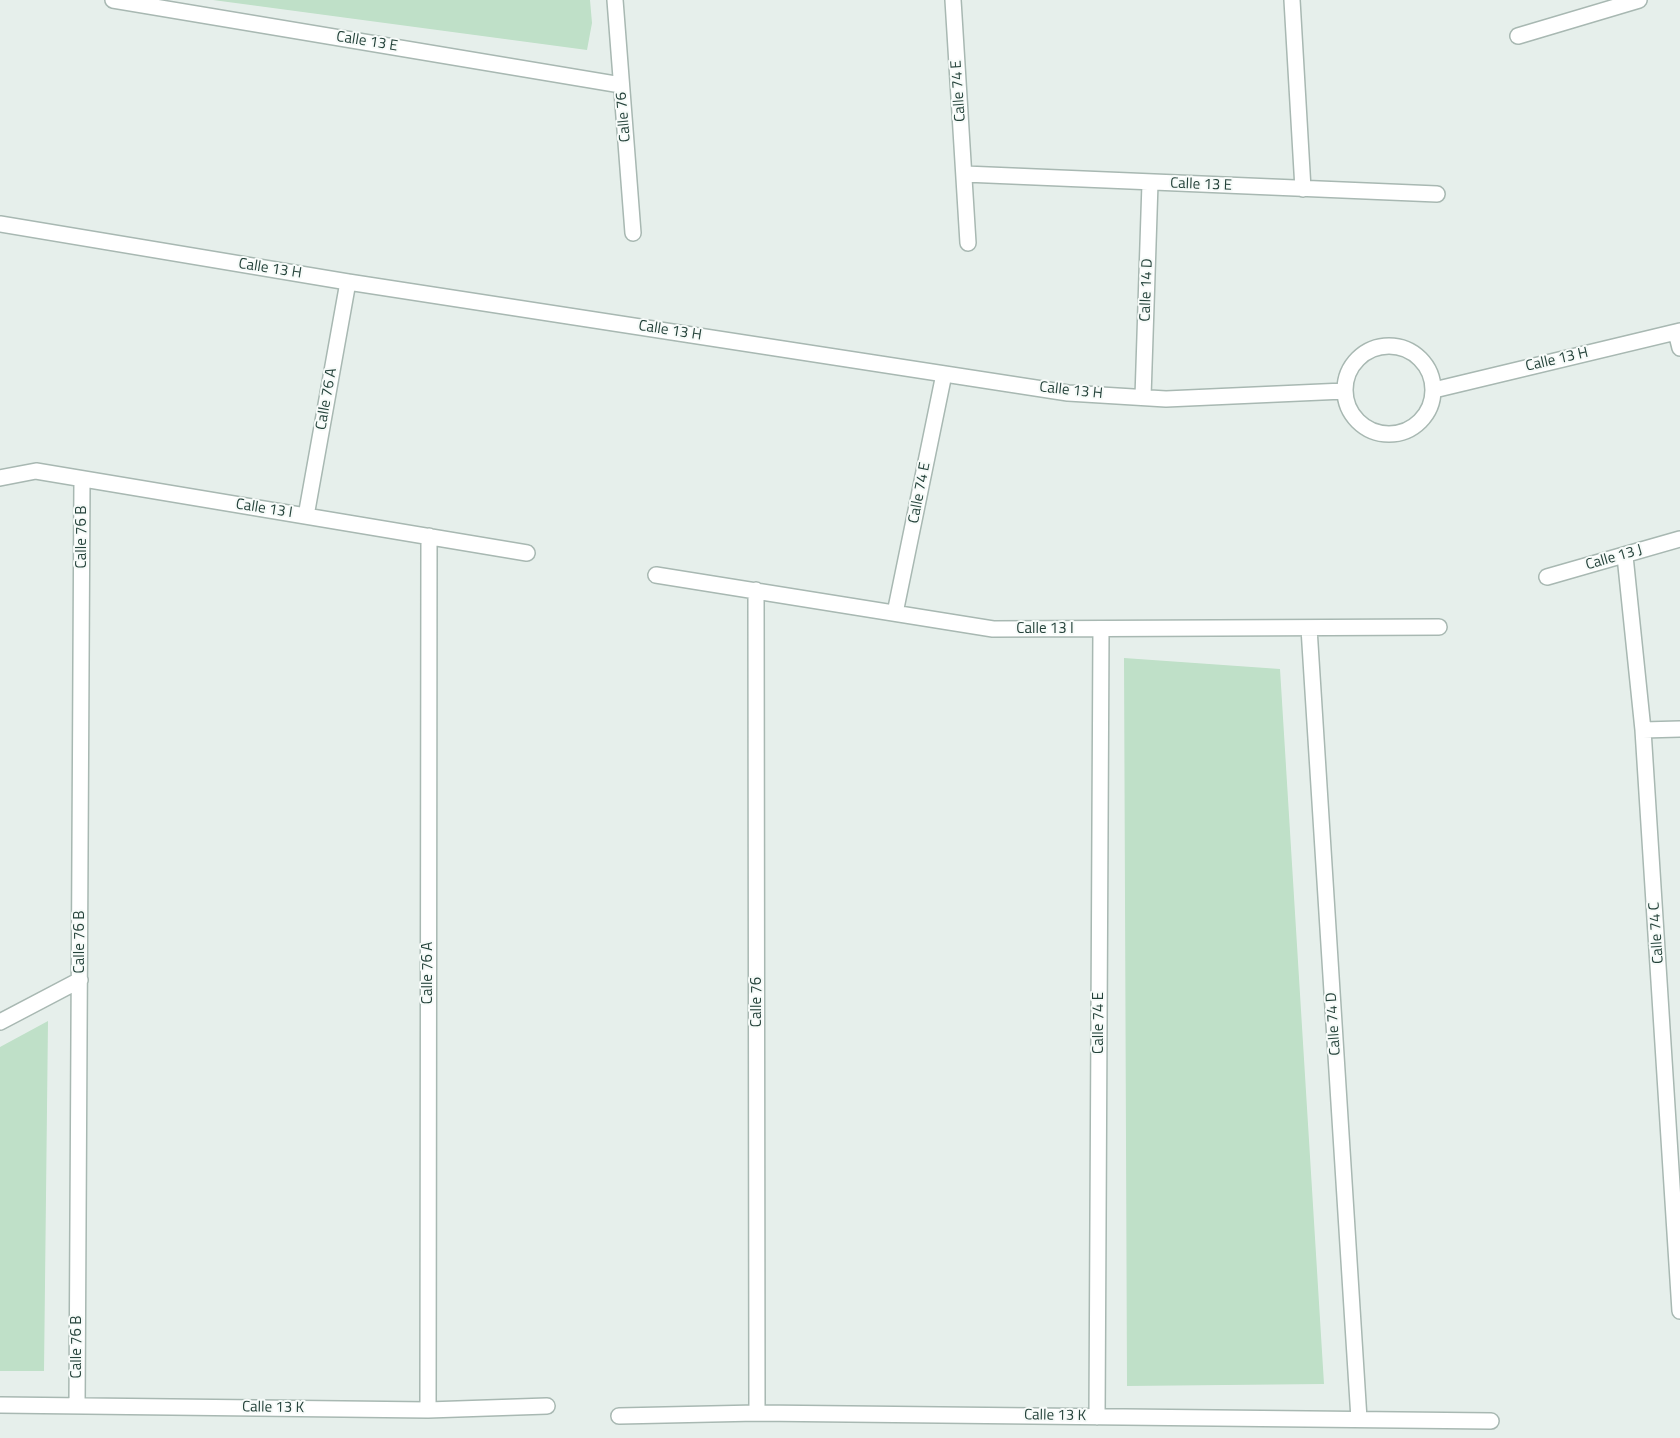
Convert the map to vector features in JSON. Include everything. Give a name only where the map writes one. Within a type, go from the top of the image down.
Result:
[{"type":"street","name":"Calle 13 E","points":[[113,0],[622,85]]},
{"type":"street","name":"Calle 76","points":[[615,0],[634,233]]},
{"type":"street","name":"Calle 74 E","points":[[953,0],[968,243]]},
{"type":"street","points":[[1292,0],[1303,189]]},
{"type":"street","points":[[1518,36],[1602,5],[1639,0]]},
{"type":"street","name":"Calle 13 E","points":[[965,174],[1437,194]]},
{"type":"street","name":"Calle 14 D","points":[[1143,397],[1150,183]]},
{"type":"street","name":"Calle 13 H","points":[[0,224],[348,282],[1068,393],[1166,399],[1344,391]]},
{"type":"street","name":"Calle 76 A","points":[[306,516],[348,282]]},
{"type":"street","points":[[1678,332],[1680,348]]},
{"type":"street","name":"Calle 13 H","points":[[1434,390],[1678,332]]},
{"type":"street","points":[[1388,346],[1411,351],[1427,367],[1434,390],[1428,412],[1411,429],[1389,435],[1367,429],[1350,413],[1344,391],[1350,368],[1366,352],[1388,346]]},
{"type":"street","name":"Calle 74 E","points":[[895,613],[944,374]]},
{"type":"street","name":"Calle 13 I","points":[[0,478],[36,471],[528,553]]},
{"type":"street","name":"Calle 76 B","points":[[77,1406],[82,479]]},
{"type":"street","name":"Calle 76 A","points":[[428,1410],[429,536]]},
{"type":"street","name":"Calle 13 J","points":[[1547,577],[1680,539]]},
{"type":"street","name":"Calle 74 C","points":[[1625,556],[1643,730],[1673,1078],[1680,1311]]},
{"type":"street","name":"Calle 13 I","points":[[656,575],[993,629],[1438,627]]},
{"type":"street","name":"Calle 76","points":[[756,590],[757,1413]]},
{"type":"street","name":"Calle 74 D","points":[[1310,628],[1359,1419]]},
{"type":"street","name":"Calle 74 E","points":[[1097,1417],[1101,629]]},
{"type":"street","points":[[1643,730],[1680,729]]},
{"type":"street","points":[[0,1022],[80,980]]},
{"type":"street","name":"Calle 13 K","points":[[0,1405],[428,1410],[547,1406]]},
{"type":"street","name":"Calle 13 K","points":[[619,1416],[757,1413],[1490,1420]]},
{"type":"green space","points":[[213,0],[590,0],[592,23],[587,50]]},
{"type":"green space","points":[[1124,658],[1280,669],[1324,1384],[1127,1386]]},
{"type":"green space","points":[[48,1021],[44,1371],[0,1371],[0,1047]]}]
